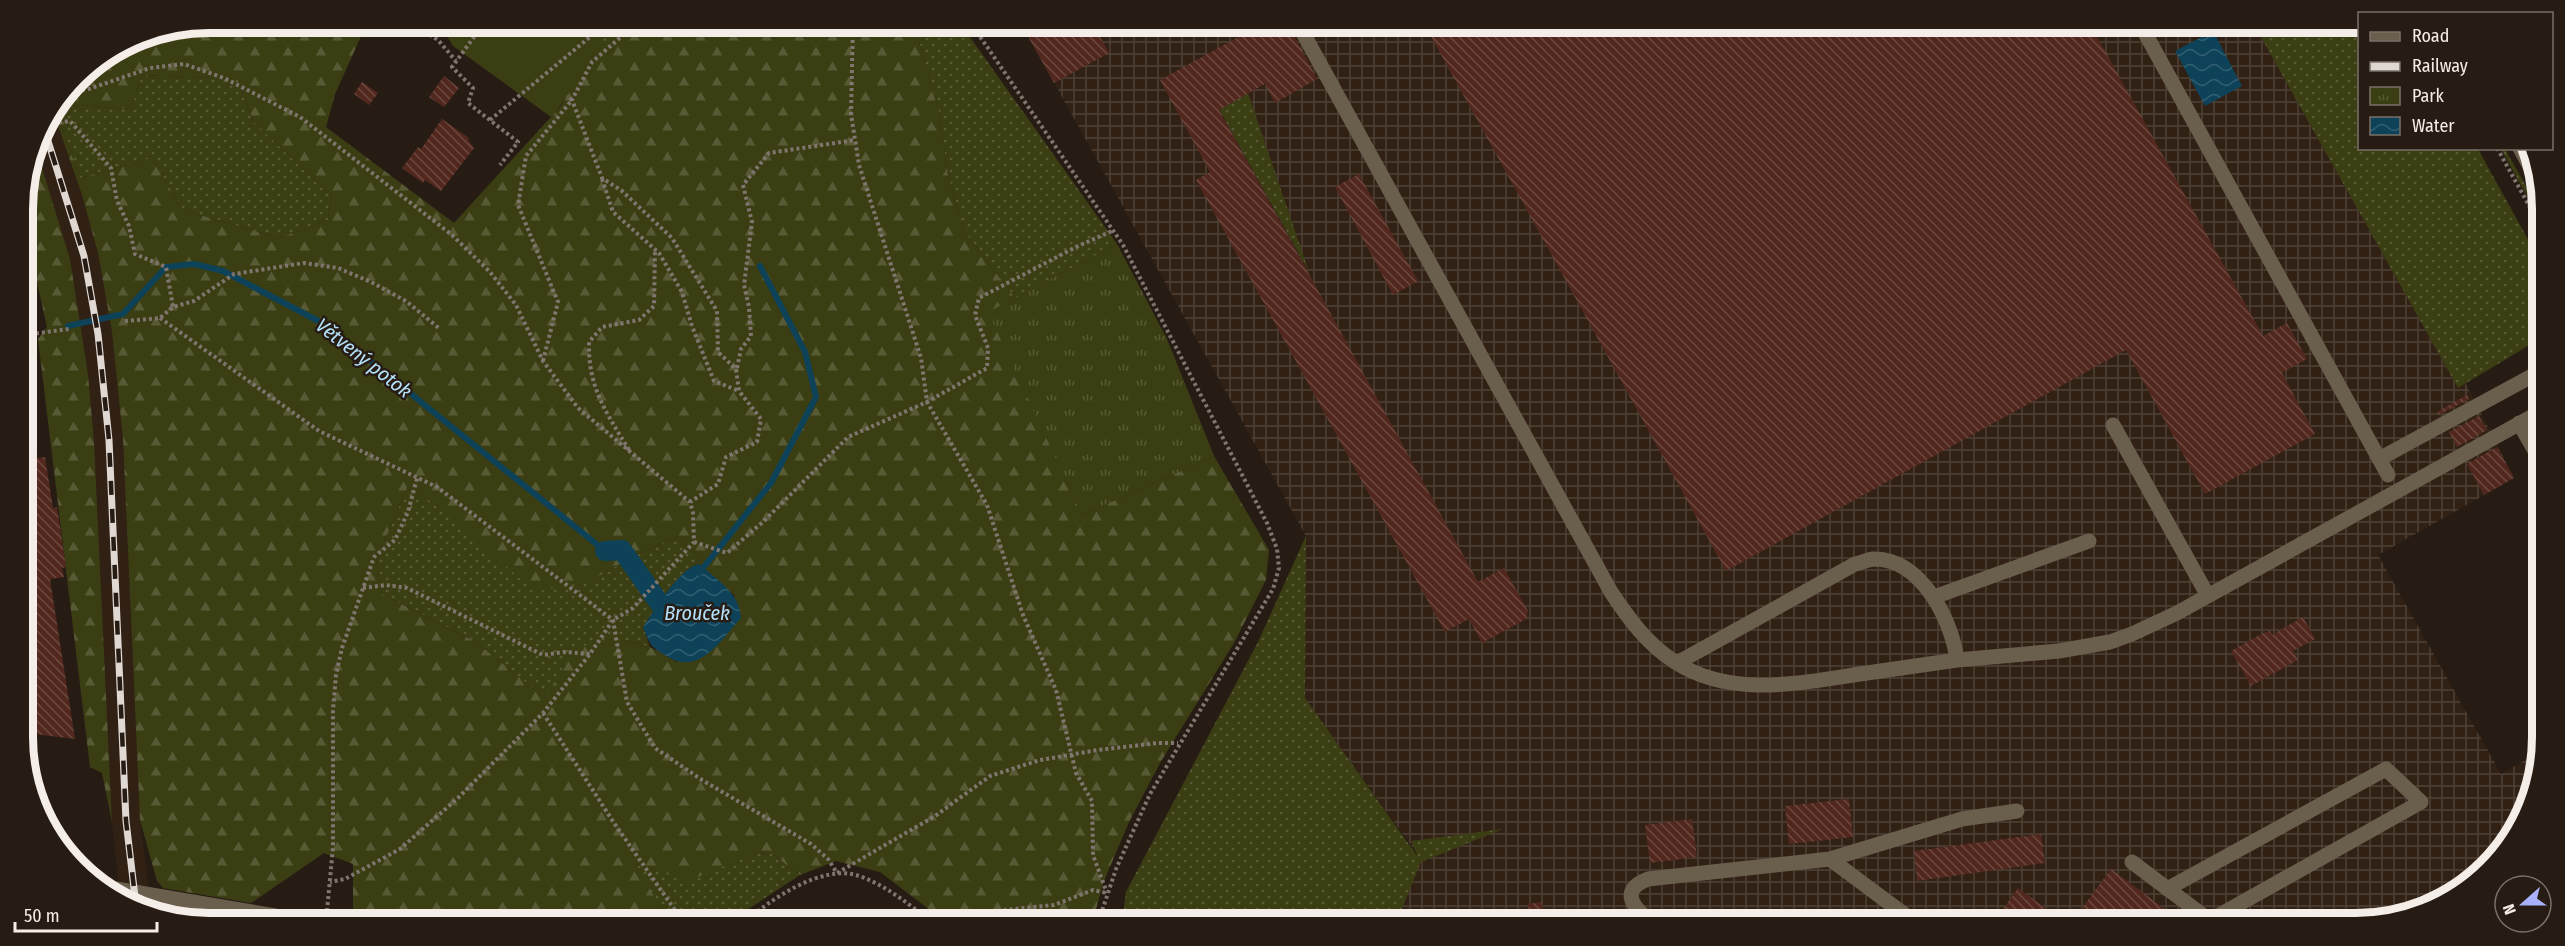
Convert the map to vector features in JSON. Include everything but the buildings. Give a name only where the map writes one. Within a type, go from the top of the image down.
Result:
[{"type":"street","points":[[1303,33],[1611,592],[1652,645],[1677,663],[1728,682],[1756,686],[1786,685],[1957,660],[2059,651],[2110,642],[2157,623],[2208,596],[2532,416]]},
{"type":"street","points":[[2145,33],[2388,475]]},
{"type":"street","points":[[2379,459],[2532,376]]},
{"type":"street","points":[[2519,423],[2532,446]]},
{"type":"street","points":[[2113,425],[2208,596]]},
{"type":"street","points":[[1934,597],[2089,541]]},
{"type":"street","points":[[1677,663],[1855,564],[1871,559],[1888,561],[1906,570],[1934,597],[1952,632],[1957,660]]},
{"type":"street","points":[[2167,889],[2386,769],[2421,802],[2227,913]]},
{"type":"street","points":[[1641,913],[1633,905],[1632,890],[1638,883],[1648,879],[1830,859],[1962,819],[2017,812]]},
{"type":"street","points":[[1830,859],[1903,913]]},
{"type":"street","points":[[2132,862],[2199,913]]},
{"type":"street","points":[[122,890],[287,913]]},
{"type":"path","points":[[427,33],[438,40],[456,61]]},
{"type":"path","points":[[477,33],[452,67],[473,88],[468,103],[518,142],[500,165]]},
{"type":"path","points":[[490,120],[595,33]]},
{"type":"path","points":[[543,361],[558,302],[519,205],[526,156],[573,100],[592,62],[625,33]]},
{"type":"path","points":[[853,33],[851,114],[859,165],[921,358],[927,402],[987,505],[1023,615],[1056,690],[1076,773],[1092,801],[1093,855],[1108,893]]},
{"type":"path","points":[[979,33],[1123,244],[1245,477],[1277,549],[1279,568],[1273,589],[1178,743],[1150,794],[1101,913]]},
{"type":"path","points":[[81,90],[86,90],[150,68],[184,64],[224,78],[300,117],[452,235],[490,272],[516,305],[543,361],[578,408],[690,502],[693,513],[694,542],[633,608],[612,620],[590,654],[543,713],[459,797],[400,849],[345,879],[330,882]]},
{"type":"path","points":[[567,96],[573,100],[613,212],[655,250],[682,292],[700,348],[714,381],[739,391]]},
{"type":"path","points":[[56,123],[70,121],[111,168],[117,201],[129,226],[135,254],[166,267],[173,307]]},
{"type":"path","points":[[690,502],[718,484],[726,458],[757,442],[760,419],[739,391],[736,369],[741,349],[751,336],[749,307],[744,285],[752,222],[743,185],[769,153],[855,140]]},
{"type":"path","points":[[2498,150],[2532,211]]},
{"type":"path","points":[[602,178],[622,191],[672,238],[717,311],[718,352],[736,369]]},
{"type":"path","points":[[694,542],[727,553],[764,521],[848,436],[927,402],[987,368],[988,348],[975,315],[979,297],[1112,231]]},
{"type":"path","points":[[631,453],[603,407],[589,366],[589,342],[602,327],[639,320],[654,306],[655,250]]},
{"type":"path","points":[[125,321],[160,318],[173,307],[194,301],[234,274],[304,263],[338,268],[406,301],[440,329]]},
{"type":"path","points":[[160,318],[319,431],[437,487],[612,620],[627,702],[655,748],[702,780],[811,844],[828,859],[837,873]]},
{"type":"path","points":[[33,334],[69,329]]},
{"type":"path","points":[[323,913],[330,882],[333,836],[333,710],[336,675],[342,648],[374,557],[394,540],[408,512],[417,478]]},
{"type":"path","points":[[362,589],[386,585],[407,588],[543,655],[564,652],[590,654]]},
{"type":"path","points":[[543,713],[614,823],[677,913]]},
{"type":"path","points":[[757,913],[773,900],[804,883],[837,873],[935,816],[990,776],[1040,760],[1072,754],[1158,743],[1178,743]]},
{"type":"path","points":[[837,873],[858,875],[878,885],[919,913]]},
{"type":"path","points":[[972,913],[1054,904],[1093,890],[1108,893]]},
{"type":"shaded area","points":[[1027,33],[2259,33],[2458,388],[2466,384],[2514,478],[2378,555],[2501,774],[2531,757],[2529,771],[2523,794],[2502,835],[2463,877],[2413,904],[2368,913],[1396,913],[1418,855],[1304,698],[1306,536]]},
{"type":"shaded area","points":[[57,122],[82,195],[98,253],[112,332],[123,439],[140,820],[151,903],[119,888],[112,822],[94,441],[88,374],[70,259],[40,161]]},
{"type":"green space","points":[[209,33],[362,33],[335,94],[326,127],[454,223],[560,107],[599,44],[609,33],[917,33],[939,113],[948,175],[964,231],[1015,298],[989,312],[1082,515],[1214,456],[1269,550],[1266,580],[1234,643],[1160,763],[1129,822],[1104,881],[1095,913],[934,913],[880,872],[836,861],[800,875],[772,854],[756,853],[688,881],[636,864],[663,913],[353,913],[353,864],[324,853],[251,903],[163,888],[157,881],[140,820],[123,439],[112,332],[98,253],[82,195],[57,122],[58,119],[80,178],[152,158],[183,210],[279,238],[328,220],[331,196],[253,121],[238,79],[142,75],[131,109],[67,105],[93,77],[111,63],[142,46],[163,39]],"holes":[[[408,486],[439,507],[535,592],[591,581],[630,558],[679,536],[698,556],[699,564],[735,596],[677,662],[650,647],[625,640],[576,647],[545,698],[476,642],[382,594],[376,560]]]},
{"type":"green space","points":[[445,33],[609,33],[551,117],[453,46]]},
{"type":"green space","points":[[917,33],[967,33],[1117,244],[1015,298],[964,231],[948,175],[939,113]]},
{"type":"green space","points":[[2259,33],[2358,33],[2358,150],[2479,150],[2532,247],[2532,343],[2458,388]]},
{"type":"green space","points":[[142,75],[238,79],[253,121],[331,196],[328,220],[279,238],[183,210],[152,158],[80,178],[58,119],[67,105],[131,109]]},
{"type":"green space","points":[[1248,93],[1309,272],[1219,109]]},
{"type":"green space","points":[[2502,150],[2506,150],[2531,195],[2532,204]]},
{"type":"green space","points":[[40,161],[70,259],[88,374],[94,441],[112,822],[102,773],[90,767],[38,339],[47,327],[33,264],[33,197]]},
{"type":"green space","points":[[1117,244],[1167,339],[1214,456],[1082,515],[988,312]]},
{"type":"green space","points":[[408,486],[439,507],[591,581],[630,558],[679,536],[698,556],[699,564],[691,567],[676,582],[643,627],[650,647],[625,640],[545,698],[476,642],[382,594],[376,560]]},
{"type":"green space","points":[[1306,536],[1305,698],[1418,857],[1411,841],[1503,829],[1421,862],[1400,913],[1123,913],[1126,892],[1258,642]]},
{"type":"green space","points":[[756,853],[772,854],[800,875],[742,913],[663,913],[635,864],[688,880]]},
{"type":"water","points":[[2209,33],[2214,33],[2242,86],[2205,106],[2175,51]]},
{"type":"water","name":"Brouček","points":[[699,564],[732,594],[740,609],[741,618],[710,652],[691,662],[681,662],[655,649],[643,627],[676,581],[691,567]]},
{"type":"waterway","name":"Větvený potok","points":[[68,326],[123,314],[166,267],[194,264],[223,271],[326,325],[605,551]]},
{"type":"waterway","name":"Větvený potok","points":[[699,573],[771,483],[816,397],[805,352],[760,266]]},
{"type":"waterway","points":[[605,551],[622,550],[660,604]]},
{"type":"railway","points":[[47,139],[84,256],[98,334],[109,440],[126,821],[135,897]]}]
